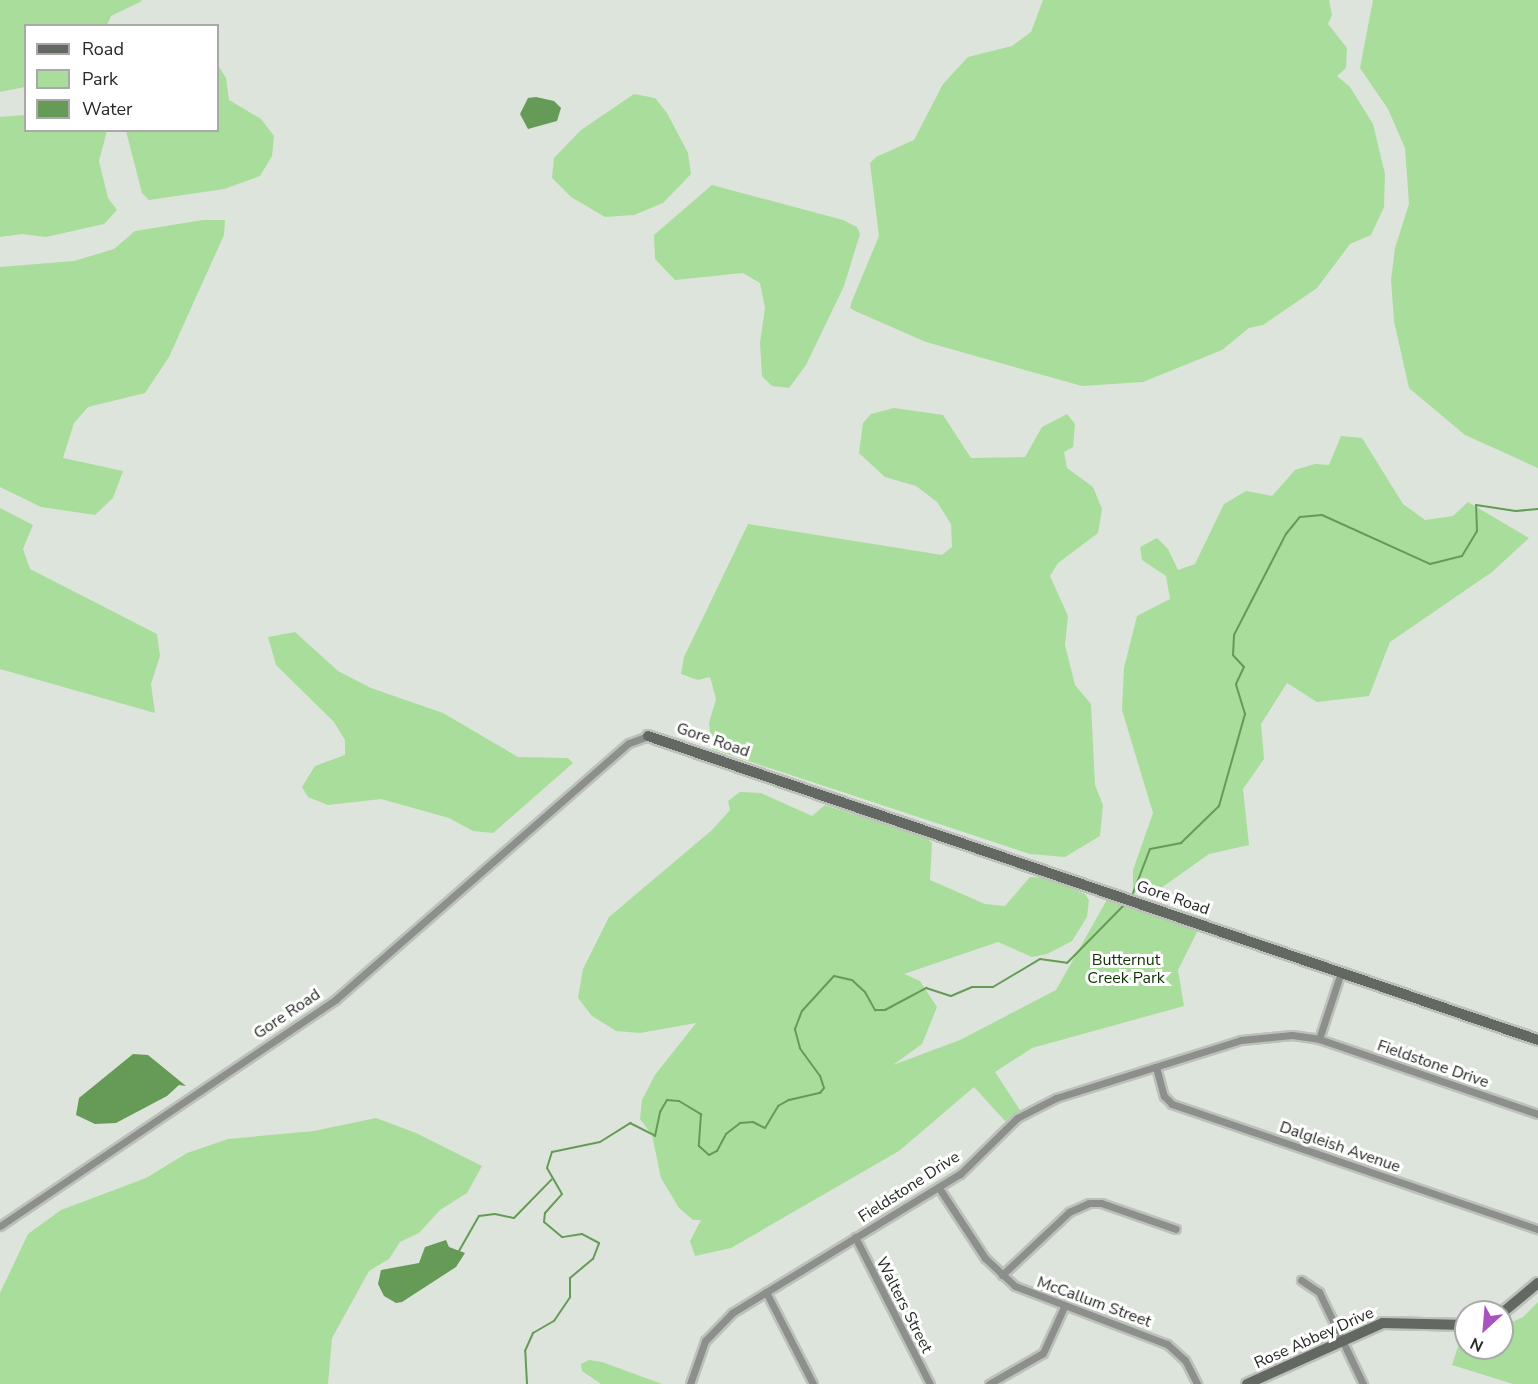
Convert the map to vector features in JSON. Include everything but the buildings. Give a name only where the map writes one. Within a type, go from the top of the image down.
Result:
[{"type":"street","name":"Gore Road","points":[[0,1226],[335,1000],[629,743],[648,736],[1538,1040]]},
{"type":"street","points":[[1319,1039],[1341,972]]},
{"type":"street","name":"Fieldstone Drive","points":[[690,1384],[705,1341],[732,1313],[960,1174],[1004,1128],[1037,1106],[1156,1067],[1241,1040],[1292,1035],[1319,1039],[1538,1114]]},
{"type":"street","name":"Dalgleish Avenue","points":[[1156,1067],[1164,1096],[1172,1104],[1538,1229]]},
{"type":"street","name":"McCallum Street","points":[[939,1188],[985,1258],[1002,1275],[1028,1294],[1167,1344],[1185,1360],[1197,1384]]},
{"type":"street","points":[[1002,1275],[1069,1212],[1089,1203],[1101,1203],[1176,1229]]},
{"type":"street","name":"Walters Street","points":[[855,1237],[930,1384]]},
{"type":"street","points":[[1301,1280],[1319,1292],[1363,1384]]},
{"type":"street","points":[[1514,1303],[1538,1283]]},
{"type":"street","points":[[765,1292],[813,1384]]},
{"type":"street","points":[[990,1384],[1043,1353],[1064,1306]]},
{"type":"street","name":"Rose Abbey Drive","points":[[1247,1384],[1383,1323],[1454,1325]]},
{"type":"green space","points":[[0,0],[142,1],[111,16],[107,24],[24,24],[24,87],[0,92]]},
{"type":"green space","points":[[1043,0],[1329,0],[1332,15],[1328,24],[1347,48],[1346,68],[1337,76],[1350,87],[1373,124],[1385,174],[1384,207],[1371,235],[1350,244],[1317,288],[1263,325],[1249,328],[1222,350],[1143,382],[1082,386],[926,342],[850,308],[879,236],[870,163],[876,157],[914,140],[943,84],[968,57],[1012,46],[1031,32]]},
{"type":"green space","points":[[1373,0],[1538,0],[1538,468],[1465,435],[1409,388],[1394,321],[1391,280],[1395,248],[1409,204],[1405,148],[1388,109],[1360,68]]},
{"type":"green space","points":[[219,67],[226,78],[229,100],[261,119],[274,136],[272,156],[260,176],[224,189],[149,200],[142,193],[126,132],[219,132]]},
{"type":"green space","points":[[634,94],[655,98],[667,113],[688,153],[691,174],[663,203],[634,215],[605,217],[571,197],[552,178],[554,158],[581,130]]},
{"type":"green space","points":[[24,115],[24,132],[107,132],[99,161],[108,198],[117,210],[104,224],[46,237],[22,234],[0,237],[0,117]]},
{"type":"green space","points":[[712,185],[843,220],[857,227],[860,234],[844,286],[806,365],[789,388],[772,386],[762,376],[760,343],[765,308],[760,283],[743,273],[675,280],[655,259],[654,235]]},
{"type":"green space","points":[[203,220],[225,220],[224,235],[169,357],[145,393],[88,407],[74,423],[63,458],[123,471],[113,498],[95,515],[41,507],[0,487],[0,267],[74,261],[114,249],[135,231]]},
{"type":"green space","points":[[894,408],[943,415],[971,458],[1025,457],[1042,427],[1067,414],[1075,424],[1073,447],[1064,452],[1067,468],[1093,487],[1102,509],[1098,533],[1058,563],[1050,576],[1068,616],[1065,645],[1075,685],[1091,704],[1095,785],[1103,805],[1100,836],[1065,857],[1030,854],[712,749],[709,723],[716,699],[710,677],[698,680],[681,674],[684,657],[748,524],[942,555],[952,547],[951,524],[937,502],[916,486],[885,477],[859,453],[863,423],[871,414]]},
{"type":"green space","points":[[1341,436],[1362,438],[1403,504],[1425,520],[1453,516],[1468,502],[1529,538],[1492,572],[1390,642],[1369,696],[1317,702],[1287,683],[1261,724],[1264,759],[1243,789],[1249,845],[1209,854],[1161,888],[1133,893],[1133,870],[1153,813],[1122,710],[1124,668],[1137,616],[1170,599],[1166,576],[1142,560],[1140,547],[1157,538],[1168,549],[1178,570],[1195,564],[1224,504],[1246,491],[1272,496],[1295,470],[1315,464],[1329,465]]},
{"type":"green space","points":[[0,508],[33,525],[23,549],[30,569],[157,634],[160,656],[151,684],[155,713],[0,669]]},
{"type":"green space","points":[[295,632],[338,671],[371,688],[443,713],[518,757],[568,758],[573,763],[493,833],[473,831],[449,818],[381,799],[328,805],[308,797],[302,787],[315,766],[345,755],[345,740],[334,722],[276,665],[268,637]]},
{"type":"green space","name":"Butternut Creek Park","points":[[740,792],[761,793],[812,816],[825,805],[927,838],[932,843],[930,880],[985,904],[1005,906],[1030,877],[1046,878],[1085,894],[1089,900],[1087,917],[1072,941],[1047,954],[1032,957],[998,942],[904,974],[920,981],[937,1007],[922,1044],[893,1065],[960,1040],[1056,990],[1109,896],[1199,928],[1178,970],[1184,1006],[1032,1048],[995,1072],[1020,1110],[1005,1121],[974,1087],[899,1151],[731,1248],[695,1256],[690,1241],[701,1220],[693,1220],[679,1208],[661,1178],[652,1135],[640,1119],[642,1100],[655,1075],[696,1023],[640,1033],[616,1031],[592,1016],[578,998],[583,969],[609,917],[712,830],[730,810],[728,801]]},
{"type":"green space","points":[[376,1118],[416,1133],[482,1166],[467,1193],[440,1210],[419,1233],[400,1242],[389,1259],[369,1271],[332,1338],[328,1384],[0,1384],[0,1293],[28,1234],[61,1210],[146,1178],[187,1153],[228,1139],[314,1131]]},
{"type":"green space","points":[[1538,1302],[1538,1384],[1513,1384],[1452,1365],[1454,1359],[1514,1360],[1514,1321],[1523,1317]]},
{"type":"green space","points":[[589,1360],[602,1362],[662,1384],[601,1384],[582,1371],[581,1364]]},
{"type":"water","points":[[536,97],[554,101],[561,108],[557,121],[528,129],[520,114],[528,98]]},
{"type":"water","points":[[133,1054],[148,1055],[186,1086],[179,1085],[167,1096],[116,1123],[95,1124],[76,1115],[79,1098]]},
{"type":"water","points":[[446,1240],[449,1247],[465,1253],[456,1267],[402,1302],[396,1303],[384,1296],[378,1284],[381,1270],[419,1263],[425,1247]]},
{"type":"waterway","points":[[1133,893],[1150,849],[1181,843],[1219,806],[1245,714],[1236,684],[1244,667],[1233,655],[1234,635],[1286,534],[1300,517],[1322,515],[1430,564],[1462,556],[1477,531],[1476,505],[1516,511],[1538,509]]},
{"type":"waterway","points":[[527,1384],[525,1351],[533,1333],[554,1321],[570,1297],[570,1278],[593,1259],[599,1243],[582,1234],[562,1237],[544,1222],[545,1213],[562,1194],[547,1168],[552,1152],[600,1142],[630,1123],[655,1136],[660,1112],[667,1100],[679,1101],[701,1114],[699,1146],[709,1155],[717,1151],[726,1134],[740,1123],[753,1122],[765,1128],[778,1106],[789,1100],[820,1093],[824,1088],[820,1076],[800,1048],[795,1029],[802,1011],[834,976],[852,980],[865,992],[875,1010],[885,1010],[926,988],[951,996],[972,987],[993,987],[1040,959],[1067,963],[1123,906]]},
{"type":"waterway","points":[[459,1251],[479,1216],[495,1214],[514,1218],[552,1179]]}]
